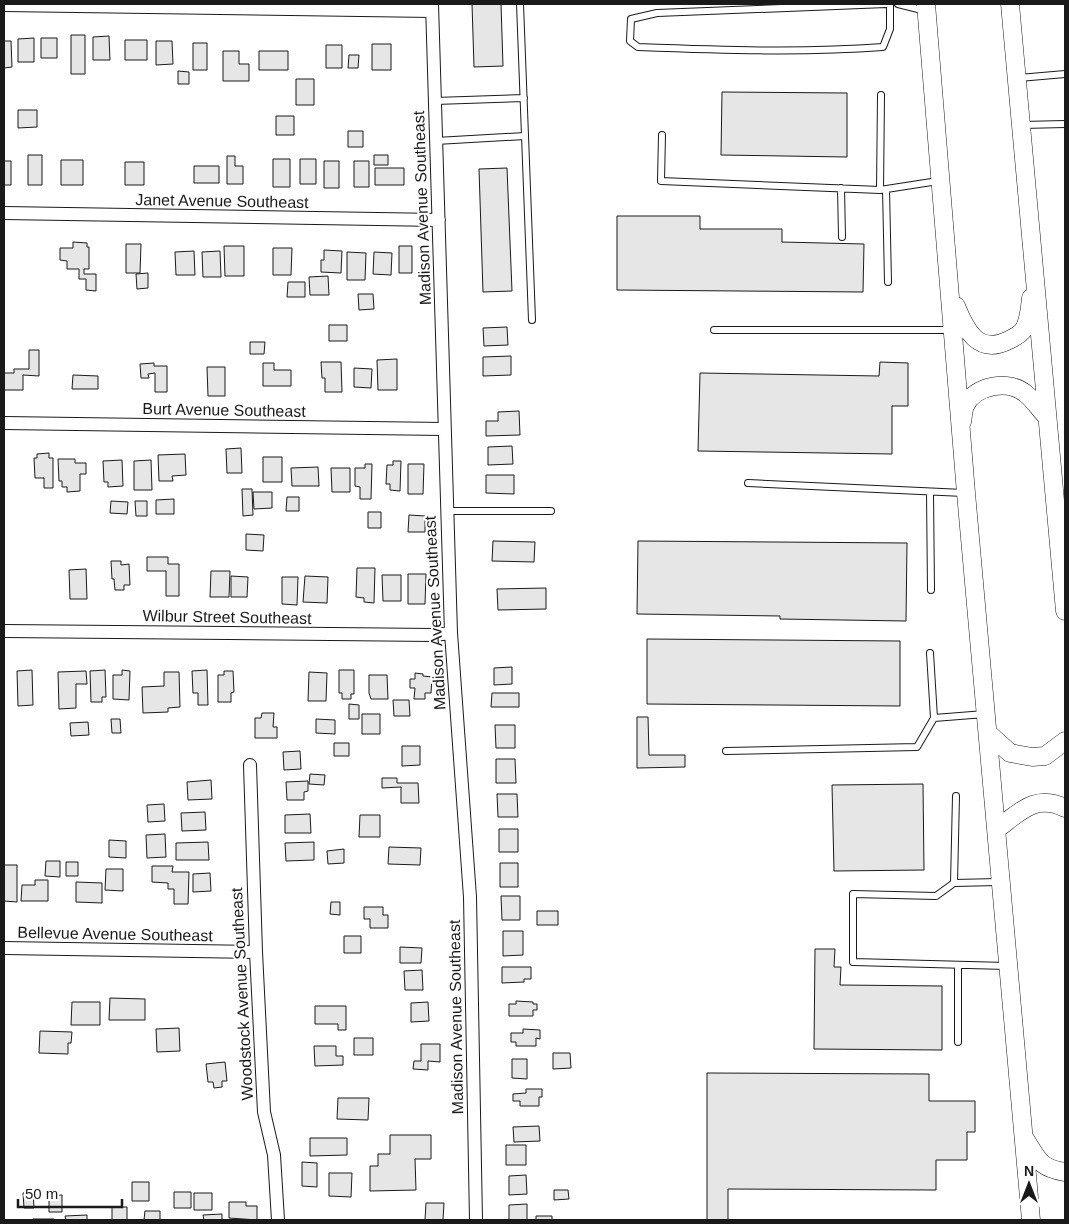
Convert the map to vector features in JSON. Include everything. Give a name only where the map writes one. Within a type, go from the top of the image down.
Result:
[{"type":"street","points":[[4,4],[432,7]]},
{"type":"street","points":[[928,6],[952,330],[1031,1220]]},
{"type":"street","points":[[1009,6],[1047,417],[1056,484],[1065,611]]},
{"type":"street","name":"Madison Avenue Southeast","points":[[432,7],[451,633],[470,897],[476,1220]]},
{"type":"street","name":"Janet Avenue Southeast","points":[[4,213],[439,220]]},
{"type":"street","points":[[949,289],[964,326],[973,338],[985,344],[1003,344],[1019,335],[1025,327],[1035,279]]},
{"type":"street","points":[[961,428],[965,406],[981,391],[993,386],[1010,386],[1026,393],[1047,417]]},
{"type":"street","name":"Burt Avenue Southeast","points":[[4,423],[444,429]]},
{"type":"street","name":"Wilbur Street Southeast","points":[[4,631],[434,635],[451,633]]},
{"type":"street","points":[[988,733],[1010,753],[1032,757],[1045,756],[1065,741]]},
{"type":"street","name":"Woodstock Avenue Southeast","points":[[250,765],[256,952],[264,1112],[274,1155],[278,1220]]},
{"type":"street","points":[[997,829],[1027,806],[1049,804],[1065,808]]},
{"type":"street","name":"Bellevue Avenue Southeast","points":[[4,948],[256,952]]},
{"type":"street","points":[[1022,1134],[1036,1158],[1043,1165],[1052,1170],[1065,1172]]},
{"type":"lane","points":[[520,4],[532,320]]},
{"type":"lane","points":[[886,4],[657,14],[631,18],[630,41],[638,47],[699,50],[842,50],[884,47],[890,29],[890,4]]},
{"type":"lane","points":[[898,4],[928,6]]},
{"type":"lane","points":[[1016,79],[1065,74]]},
{"type":"lane","points":[[881,95],[883,190],[888,282]]},
{"type":"lane","points":[[434,101],[524,98]]},
{"type":"lane","points":[[1021,125],[1065,124]]},
{"type":"lane","points":[[662,134],[662,181],[883,190],[940,180]]},
{"type":"lane","points":[[436,141],[525,136]]},
{"type":"lane","points":[[842,188],[842,237]]},
{"type":"lane","points":[[714,330],[952,330]]},
{"type":"lane","points":[[748,483],[966,494]]},
{"type":"lane","points":[[930,492],[931,590]]},
{"type":"lane","points":[[447,510],[551,511]]},
{"type":"lane","points":[[726,751],[918,747],[934,718],[930,653]]},
{"type":"lane","points":[[934,718],[986,714]]},
{"type":"lane","points":[[954,883],[956,796]]},
{"type":"lane","points":[[1001,882],[954,883],[936,896],[853,894],[853,962],[1008,966]]},
{"type":"lane","points":[[958,965],[958,1042]]},
{"type":"building","points":[[472,4],[501,4],[503,66],[474,67]]},
{"type":"building","points":[[71,35],[85,35],[85,74],[71,74]]},
{"type":"building","points":[[109,36],[110,60],[93,60],[93,37]]},
{"type":"building","points":[[34,38],[34,62],[18,62],[18,39]]},
{"type":"building","points":[[41,38],[57,38],[57,58],[41,58]]},
{"type":"building","points":[[125,40],[147,40],[147,60],[125,60]]},
{"type":"building","points":[[4,41],[11,41],[12,67],[4,68]]},
{"type":"building","points":[[156,41],[172,41],[173,64],[156,65]]},
{"type":"building","points":[[193,43],[207,43],[207,70],[193,70]]},
{"type":"building","points":[[372,44],[391,44],[391,70],[372,70]]},
{"type":"building","points":[[326,45],[342,45],[342,68],[326,68]]},
{"type":"building","points":[[223,51],[239,51],[239,64],[249,64],[249,81],[223,81]]},
{"type":"building","points":[[259,51],[288,51],[288,70],[259,70]]},
{"type":"building","points":[[349,55],[359,55],[358,68],[348,68]]},
{"type":"building","points":[[178,71],[189,72],[189,84],[178,84]]},
{"type":"building","points":[[296,79],[314,79],[314,105],[296,105]]},
{"type":"building","points":[[722,92],[847,93],[847,157],[721,155]]},
{"type":"building","points":[[18,110],[37,110],[37,127],[18,128]]},
{"type":"building","points":[[276,116],[294,116],[294,135],[276,135]]},
{"type":"building","points":[[348,131],[363,131],[363,147],[348,147]]},
{"type":"building","points":[[28,155],[42,155],[42,185],[28,185]]},
{"type":"building","points":[[374,155],[388,155],[388,165],[374,165]]},
{"type":"building","points":[[227,156],[235,156],[235,166],[243,166],[243,184],[227,184]]},
{"type":"building","points":[[273,159],[290,159],[290,187],[273,187]]},
{"type":"building","points":[[300,159],[316,159],[316,184],[300,184]]},
{"type":"building","points":[[61,160],[83,160],[83,185],[61,185]]},
{"type":"building","points":[[4,161],[11,161],[11,185],[4,185]]},
{"type":"building","points":[[324,161],[339,161],[339,188],[324,188]]},
{"type":"building","points":[[354,161],[369,161],[369,187],[354,187]]},
{"type":"building","points":[[125,162],[144,162],[144,185],[125,185]]},
{"type":"building","points":[[194,166],[219,166],[219,183],[194,183]]},
{"type":"building","points":[[375,168],[404,168],[404,185],[375,185]]},
{"type":"building","points":[[507,168],[512,291],[483,292],[479,169]]},
{"type":"building","points":[[617,216],[700,216],[700,229],[782,229],[782,242],[864,244],[863,292],[617,290]]},
{"type":"building","points":[[73,242],[87,243],[87,247],[89,247],[89,269],[84,269],[84,274],[96,274],[96,291],[86,290],[86,279],[79,279],[79,269],[67,269],[67,261],[60,260],[60,248],[73,248]]},
{"type":"building","points":[[126,244],[141,244],[140,273],[126,273]]},
{"type":"building","points":[[224,246],[244,246],[244,276],[225,276]]},
{"type":"building","points":[[399,246],[412,246],[412,273],[399,273]]},
{"type":"building","points":[[273,248],[292,248],[291,275],[273,275]]},
{"type":"building","points":[[324,250],[342,251],[341,273],[321,272],[321,260],[324,260]]},
{"type":"building","points":[[194,251],[195,275],[176,275],[175,252]]},
{"type":"building","points":[[220,251],[221,277],[203,277],[202,252]]},
{"type":"building","points":[[347,252],[366,253],[365,280],[347,280]]},
{"type":"building","points":[[374,252],[392,253],[391,275],[373,274]]},
{"type":"building","points":[[148,273],[148,288],[137,289],[136,274]]},
{"type":"building","points":[[328,276],[329,295],[310,295],[309,277]]},
{"type":"building","points":[[288,282],[305,282],[305,297],[287,297]]},
{"type":"building","points":[[358,294],[373,294],[374,309],[359,310]]},
{"type":"building","points":[[329,325],[347,325],[347,341],[329,341]]},
{"type":"building","points":[[507,327],[508,345],[484,346],[483,328]]},
{"type":"building","points":[[250,342],[265,342],[264,354],[250,354]]},
{"type":"building","points":[[29,350],[39,350],[39,376],[23,375],[23,390],[4,390],[4,373],[14,373],[14,369],[29,369]]},
{"type":"building","points":[[511,356],[511,375],[483,376],[483,357]]},
{"type":"building","points":[[397,359],[397,390],[378,390],[377,360]]},
{"type":"building","points":[[321,362],[341,362],[342,392],[325,392],[325,378],[322,378]]},
{"type":"building","points":[[880,362],[908,363],[908,406],[892,406],[892,454],[698,451],[700,373],[879,376]]},
{"type":"building","points":[[154,363],[154,366],[167,366],[167,392],[155,392],[155,373],[148,374],[149,378],[141,378],[140,364]]},
{"type":"building","points":[[263,363],[274,363],[274,370],[291,370],[291,386],[263,386]]},
{"type":"building","points":[[207,367],[225,367],[225,396],[208,396]]},
{"type":"building","points":[[354,368],[372,369],[371,388],[354,387]]},
{"type":"building","points":[[73,375],[98,376],[98,389],[72,389]]},
{"type":"building","points":[[519,411],[520,435],[486,436],[486,421],[498,421],[498,412]]},
{"type":"building","points":[[512,446],[513,464],[488,465],[488,447]]},
{"type":"building","points":[[241,448],[242,473],[227,473],[226,449]]},
{"type":"building","points":[[49,453],[49,458],[53,458],[53,488],[44,488],[44,478],[35,478],[34,458],[37,458],[37,454]]},
{"type":"building","points":[[185,454],[186,475],[172,476],[173,481],[159,481],[158,455]]},
{"type":"building","points":[[263,457],[282,457],[282,482],[263,482]]},
{"type":"building","points":[[58,459],[75,459],[75,463],[86,463],[86,474],[80,474],[80,491],[67,492],[67,487],[62,487],[62,481],[59,481]]},
{"type":"building","points":[[122,460],[123,486],[108,487],[108,482],[104,482],[103,461]]},
{"type":"building","points":[[151,460],[152,490],[134,490],[134,461]]},
{"type":"building","points":[[393,461],[401,461],[400,491],[390,490],[390,484],[386,484],[387,465],[393,465]]},
{"type":"building","points":[[365,464],[372,464],[371,499],[360,499],[360,487],[355,486],[355,468],[365,468]]},
{"type":"building","points":[[408,464],[424,464],[423,494],[408,494]]},
{"type":"building","points":[[318,467],[319,486],[292,486],[291,468]]},
{"type":"building","points":[[331,468],[350,468],[350,492],[332,492]]},
{"type":"building","points":[[486,475],[514,475],[514,494],[486,493]]},
{"type":"building","points":[[242,489],[252,489],[253,515],[243,516]]},
{"type":"building","points":[[253,492],[272,492],[272,508],[254,509]]},
{"type":"building","points":[[287,497],[299,497],[299,511],[286,511]]},
{"type":"building","points":[[174,499],[174,514],[156,514],[156,500]]},
{"type":"building","points":[[111,501],[128,502],[127,514],[110,513]]},
{"type":"building","points":[[135,501],[147,501],[147,516],[136,516]]},
{"type":"building","points":[[368,512],[381,512],[381,528],[368,528]]},
{"type":"building","points":[[409,515],[425,516],[425,532],[408,532]]},
{"type":"building","points":[[246,534],[264,535],[263,551],[246,550]]},
{"type":"building","points":[[493,541],[535,542],[534,562],[492,561]]},
{"type":"building","points":[[638,541],[907,543],[906,621],[780,619],[780,616],[637,614]]},
{"type":"building","points":[[147,557],[168,557],[168,564],[179,564],[179,596],[166,596],[166,571],[147,571]]},
{"type":"building","points":[[111,561],[121,561],[121,565],[129,564],[130,585],[124,585],[124,590],[115,590]]},
{"type":"building","points":[[357,568],[375,568],[374,603],[364,602],[364,598],[356,597]]},
{"type":"building","points":[[86,569],[87,599],[70,599],[69,570]]},
{"type":"building","points":[[211,571],[230,571],[229,597],[210,597]]},
{"type":"building","points":[[408,574],[426,574],[425,604],[408,604]]},
{"type":"building","points":[[382,575],[401,575],[401,601],[383,601]]},
{"type":"building","points":[[231,576],[248,577],[247,597],[231,597]]},
{"type":"building","points":[[305,576],[328,577],[327,603],[303,602]]},
{"type":"building","points":[[282,577],[298,577],[297,605],[282,604]]},
{"type":"building","points":[[546,588],[546,609],[498,610],[497,589]]},
{"type":"building","points":[[647,639],[900,641],[900,706],[647,704]]},
{"type":"building","points":[[512,667],[512,684],[494,685],[494,668]]},
{"type":"building","points":[[32,670],[33,705],[18,706],[17,671]]},
{"type":"building","points":[[105,670],[106,697],[102,697],[102,702],[91,702],[90,671]]},
{"type":"building","points":[[122,670],[130,671],[129,700],[113,699],[113,675],[122,675]]},
{"type":"building","points":[[207,670],[208,705],[198,705],[198,693],[193,693],[192,671]]},
{"type":"building","points":[[339,670],[354,670],[354,694],[351,694],[351,699],[342,699],[342,693],[339,693]]},
{"type":"building","points":[[86,671],[87,684],[76,684],[76,708],[59,709],[58,672]]},
{"type":"building","points":[[224,671],[233,671],[234,692],[231,693],[231,702],[218,702],[218,675],[224,675]]},
{"type":"building","points":[[164,672],[179,672],[180,707],[168,708],[168,712],[143,713],[142,687],[164,686]]},
{"type":"building","points":[[309,672],[327,673],[326,701],[308,701]]},
{"type":"building","points":[[415,673],[432,677],[431,693],[425,693],[425,699],[414,699],[415,688],[410,688],[410,679],[415,679]]},
{"type":"building","points":[[369,675],[387,675],[388,699],[371,699]]},
{"type":"building","points":[[492,693],[519,693],[519,707],[491,707]]},
{"type":"building","points":[[393,700],[409,700],[410,716],[394,716]]},
{"type":"building","points":[[349,704],[359,705],[359,719],[349,719]]},
{"type":"building","points":[[262,713],[274,713],[273,727],[277,727],[277,738],[255,738],[255,718],[261,718]]},
{"type":"building","points":[[362,714],[380,714],[380,734],[362,734]]},
{"type":"building","points":[[637,717],[648,717],[649,755],[685,755],[685,767],[637,768]]},
{"type":"building","points":[[111,719],[120,719],[121,733],[112,733]]},
{"type":"building","points":[[316,719],[335,720],[335,734],[316,733]]},
{"type":"building","points":[[88,722],[89,735],[71,736],[70,723]]},
{"type":"building","points":[[495,725],[515,725],[515,748],[496,748]]},
{"type":"building","points":[[334,743],[349,743],[349,756],[334,756]]},
{"type":"building","points":[[402,746],[420,746],[420,765],[402,766]]},
{"type":"building","points":[[300,751],[301,769],[284,770],[283,752]]},
{"type":"building","points":[[496,759],[515,759],[516,783],[496,783]]},
{"type":"building","points":[[310,774],[325,775],[324,785],[309,784]]},
{"type":"building","points":[[382,778],[397,778],[397,783],[418,783],[419,803],[401,803],[401,787],[382,788]]},
{"type":"building","points":[[211,780],[212,799],[188,800],[187,782]]},
{"type":"building","points":[[308,781],[308,791],[304,792],[304,800],[287,800],[286,782]]},
{"type":"building","points":[[923,784],[924,870],[834,871],[832,785]]},
{"type":"building","points":[[497,794],[517,794],[518,817],[498,817]]},
{"type":"building","points":[[164,804],[165,821],[148,822],[147,805]]},
{"type":"building","points":[[205,812],[206,830],[182,831],[181,813]]},
{"type":"building","points":[[310,814],[311,833],[285,833],[285,815]]},
{"type":"building","points":[[360,815],[380,815],[380,837],[359,837]]},
{"type":"building","points":[[499,829],[518,829],[518,852],[499,852]]},
{"type":"building","points":[[165,834],[166,857],[147,858],[146,835]]},
{"type":"building","points":[[109,840],[126,841],[126,858],[109,857]]},
{"type":"building","points":[[208,842],[209,860],[176,860],[176,843]]},
{"type":"building","points":[[314,842],[314,860],[286,861],[285,843]]},
{"type":"building","points":[[389,847],[421,848],[420,865],[388,864]]},
{"type":"building","points":[[344,849],[344,863],[328,864],[327,851]]},
{"type":"building","points":[[46,861],[60,861],[60,877],[45,876]]},
{"type":"building","points":[[66,862],[78,862],[78,876],[66,876]]},
{"type":"building","points":[[500,863],[518,863],[518,887],[500,887]]},
{"type":"building","points":[[4,865],[17,865],[17,902],[4,901]]},
{"type":"building","points":[[152,866],[173,866],[172,872],[189,872],[188,904],[174,904],[174,889],[168,889],[168,883],[152,882]]},
{"type":"building","points":[[106,869],[123,869],[123,891],[105,890]]},
{"type":"building","points":[[210,873],[211,891],[193,892],[193,874]]},
{"type":"building","points":[[35,880],[48,880],[48,901],[21,901],[22,885],[35,885]]},
{"type":"building","points":[[76,882],[102,883],[102,903],[76,902]]},
{"type":"building","points":[[501,896],[520,896],[520,920],[502,920]]},
{"type":"building","points":[[331,902],[340,902],[340,915],[330,914]]},
{"type":"building","points":[[364,907],[383,907],[383,915],[388,915],[388,928],[370,928],[370,919],[364,919]]},
{"type":"building","points":[[537,911],[558,911],[558,925],[537,925]]},
{"type":"building","points":[[503,931],[523,931],[523,955],[503,956]]},
{"type":"building","points":[[344,936],[361,936],[361,953],[344,953]]},
{"type":"building","points":[[400,947],[422,948],[421,963],[400,963]]},
{"type":"building","points":[[815,949],[835,949],[834,967],[841,967],[840,985],[942,986],[942,1050],[814,1049]]},
{"type":"building","points":[[502,967],[531,967],[531,979],[524,979],[524,982],[502,983]]},
{"type":"building","points":[[422,970],[423,990],[405,990],[404,971]]},
{"type":"building","points":[[110,998],[145,999],[145,1020],[109,1020]]},
{"type":"building","points":[[516,1001],[533,1002],[533,1004],[537,1004],[537,1010],[533,1010],[533,1016],[509,1016],[509,1004],[516,1004]]},
{"type":"building","points":[[72,1002],[100,1002],[100,1025],[71,1025]]},
{"type":"building","points":[[428,1002],[429,1021],[411,1022],[411,1003]]},
{"type":"building","points":[[315,1006],[346,1006],[346,1030],[338,1030],[338,1024],[315,1024]]},
{"type":"building","points":[[179,1028],[180,1051],[157,1052],[156,1029]]},
{"type":"building","points":[[523,1029],[540,1030],[540,1039],[536,1038],[536,1046],[516,1046],[516,1042],[511,1042],[511,1033],[523,1033]]},
{"type":"building","points":[[40,1031],[72,1032],[71,1043],[68,1043],[68,1054],[39,1053]]},
{"type":"building","points":[[354,1038],[373,1038],[373,1055],[354,1055]]},
{"type":"building","points":[[421,1044],[440,1044],[440,1062],[428,1061],[428,1070],[413,1069],[414,1061],[421,1061]]},
{"type":"building","points":[[314,1046],[336,1046],[336,1056],[343,1056],[343,1065],[315,1066]]},
{"type":"building","points":[[553,1053],[570,1053],[571,1068],[553,1069]]},
{"type":"building","points":[[512,1059],[527,1059],[527,1079],[512,1078]]},
{"type":"building","points":[[225,1062],[227,1081],[222,1081],[222,1087],[214,1088],[213,1082],[208,1082],[206,1064]]},
{"type":"building","points":[[707,1073],[929,1074],[929,1101],[975,1101],[975,1132],[967,1132],[967,1160],[936,1160],[936,1190],[728,1189],[728,1220],[707,1220]]},
{"type":"building","points":[[526,1089],[542,1089],[542,1097],[539,1097],[539,1106],[520,1106],[520,1101],[513,1101],[513,1094],[526,1093]]},
{"type":"building","points":[[338,1098],[369,1098],[368,1120],[337,1119]]},
{"type":"building","points":[[539,1126],[540,1141],[514,1142],[513,1127]]},
{"type":"building","points":[[390,1135],[431,1135],[431,1159],[415,1159],[416,1190],[370,1191],[370,1166],[378,1166],[378,1154],[390,1154]]},
{"type":"building","points":[[310,1138],[347,1138],[347,1155],[310,1156]]},
{"type":"building","points":[[506,1145],[526,1145],[526,1165],[506,1165]]},
{"type":"building","points":[[302,1162],[317,1163],[317,1187],[302,1186]]},
{"type":"building","points":[[329,1173],[352,1173],[351,1197],[329,1196]]},
{"type":"building","points":[[526,1175],[527,1194],[509,1195],[509,1176]]},
{"type":"building","points":[[132,1182],[149,1182],[149,1201],[132,1201]]},
{"type":"building","points":[[554,1190],[568,1190],[569,1199],[554,1200]]},
{"type":"building","points":[[33,1192],[34,1208],[24,1208],[23,1193]]},
{"type":"building","points":[[174,1192],[191,1192],[191,1208],[174,1208]]},
{"type":"building","points":[[194,1193],[212,1193],[212,1210],[194,1210]]},
{"type":"building","points":[[62,1195],[62,1212],[49,1212],[49,1196]]},
{"type":"building","points":[[229,1202],[246,1202],[246,1206],[257,1206],[257,1220],[229,1218]]},
{"type":"building","points":[[426,1203],[444,1203],[443,1220],[425,1220]]},
{"type":"building","points":[[527,1204],[527,1220],[509,1220],[509,1205]]},
{"type":"building","points":[[112,1207],[127,1207],[127,1220],[112,1220]]},
{"type":"building","points":[[145,1211],[160,1211],[160,1220],[144,1220]]},
{"type":"building","points":[[222,1214],[222,1220],[204,1220],[203,1215]]},
{"type":"building","points":[[87,1215],[87,1220],[66,1220],[65,1216]]},
{"type":"building","points":[[536,1216],[552,1216],[552,1220],[536,1220]]},
{"type":"building","points":[[54,1219],[54,1220],[33,1220]]}]
